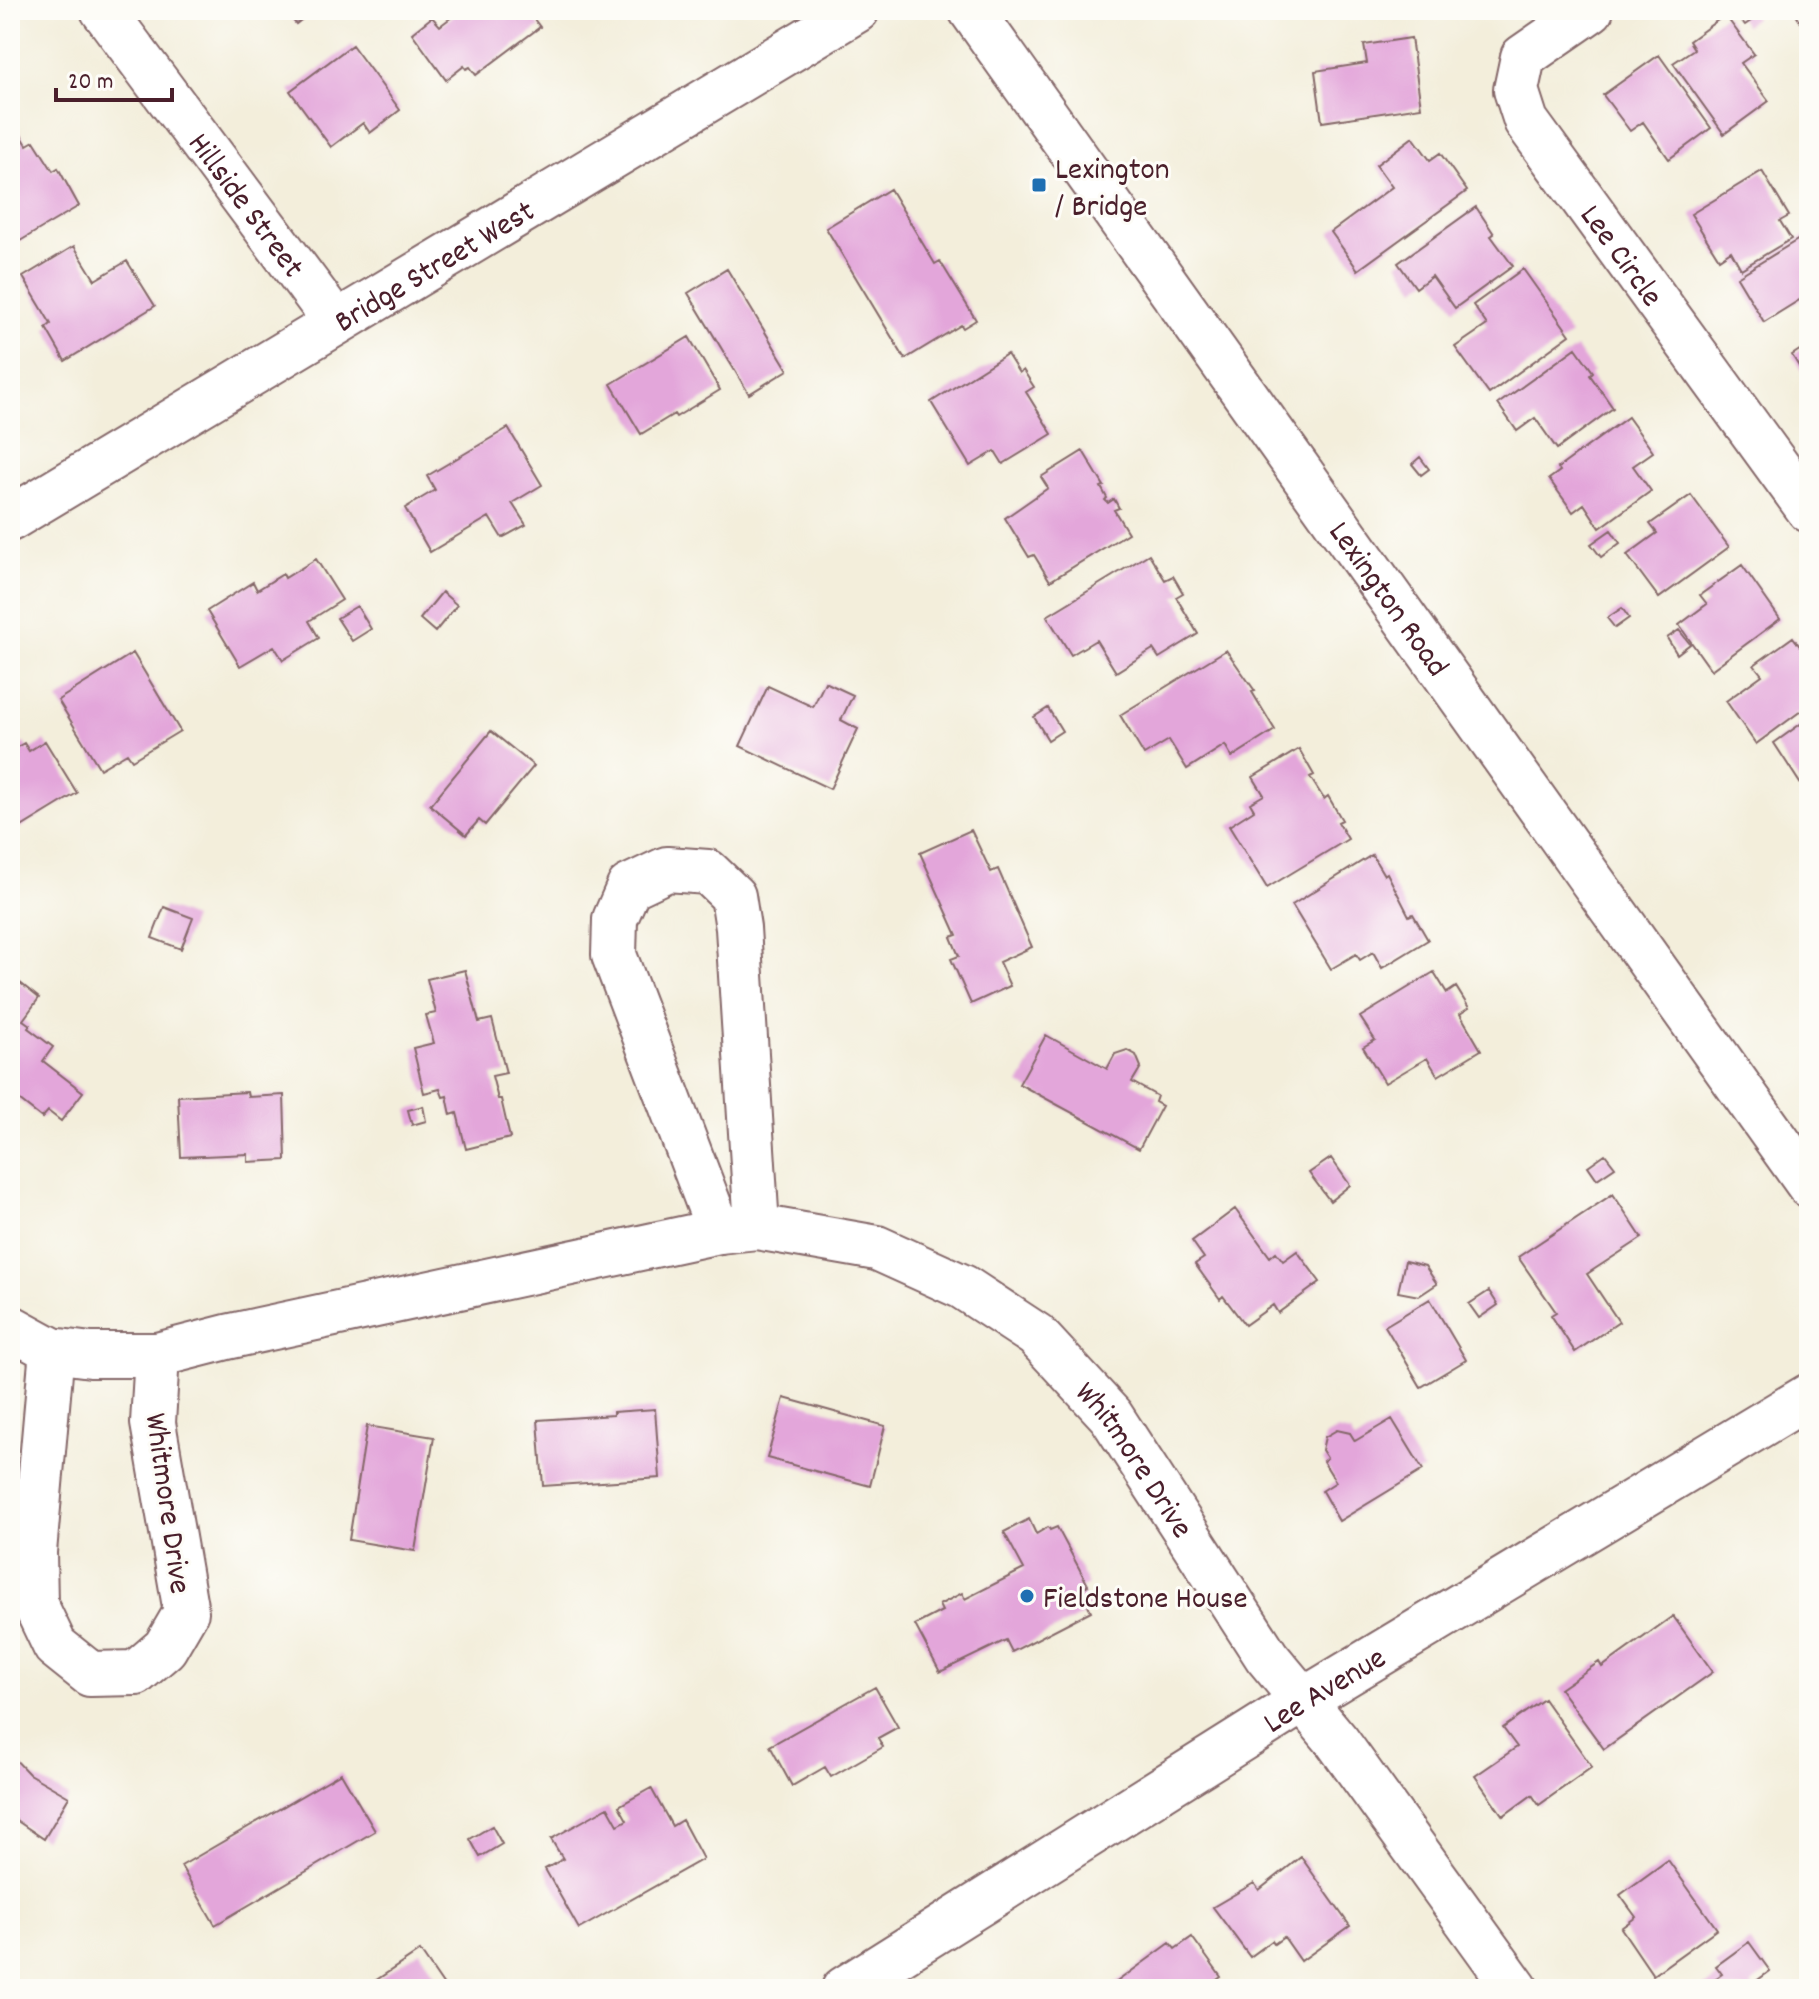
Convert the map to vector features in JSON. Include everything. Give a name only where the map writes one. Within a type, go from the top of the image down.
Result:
[{"type":"street","name":"Hillside Street","points":[[103,10],[335,321]]},
{"type":"street","name":"Bridge Street West","points":[[10,519],[857,10]]},
{"type":"street","name":"Lexington Road","points":[[971,10],[1809,1185]]},
{"type":"street","name":"Lee Circle","points":[[1591,10],[1523,57],[1516,90],[1526,121],[1809,510]]},
{"type":"street","points":[[667,869],[708,872],[733,896],[738,928],[738,1229],[614,955],[615,919],[629,887],[667,869]]},
{"type":"street","name":"Whitmore Drive","points":[[10,1327],[52,1350],[91,1355],[157,1355],[227,1337],[738,1229],[877,1248],[963,1287],[1036,1335],[1111,1416],[1267,1657],[1337,1741],[1516,1989]]},
{"type":"street","name":"Whitmore Drive","points":[[52,1350],[34,1552],[35,1604],[55,1646],[90,1674],[136,1673],[165,1648],[186,1612],[153,1423],[157,1355]]},
{"type":"street","name":"Lee Avenue","points":[[844,1989],[1302,1701],[1809,1396]]},
{"type":"building","points":[[285,10],[314,10],[296,24]]},
{"type":"building","points":[[461,10],[527,10],[540,27],[476,75],[470,67],[466,69],[464,66],[446,80],[412,33],[432,17],[440,26]]},
{"type":"building","points":[[1736,10],[1749,10],[1755,18],[1745,25]]},
{"type":"building","points":[[1793,10],[1809,10],[1809,36]]},
{"type":"building","points":[[1725,15],[1754,54],[1741,63],[1769,101],[1724,134],[1673,63],[1694,49],[1689,41]]},
{"type":"building","points":[[1411,38],[1421,107],[1322,122],[1315,71],[1367,63],[1364,45]]},
{"type":"building","points":[[352,45],[400,110],[370,133],[363,123],[331,147],[290,91]]},
{"type":"building","points":[[1659,55],[1711,128],[1669,159],[1643,122],[1630,131],[1603,95]]},
{"type":"building","points":[[10,116],[27,145],[34,141],[53,171],[58,168],[79,206],[20,241],[10,224]]},
{"type":"building","points":[[1413,137],[1430,160],[1440,153],[1467,191],[1358,270],[1331,232],[1392,187],[1376,165]]},
{"type":"building","points":[[1762,171],[1789,216],[1780,221],[1791,239],[1741,269],[1731,251],[1719,259],[1691,214]]},
{"type":"building","points":[[890,189],[935,264],[940,261],[976,320],[963,328],[961,325],[905,359],[826,228]]},
{"type":"building","points":[[1476,207],[1494,234],[1491,236],[1513,266],[1455,308],[1432,276],[1416,288],[1398,263]]},
{"type":"building","points":[[1809,233],[1809,294],[1764,322],[1737,277]]},
{"type":"building","points":[[74,246],[95,280],[127,261],[155,306],[65,361],[46,328],[51,324],[23,277]]},
{"type":"building","points":[[727,269],[788,370],[749,394],[688,293]]},
{"type":"building","points":[[1523,269],[1570,335],[1489,394],[1455,347],[1487,325],[1473,305]]},
{"type":"building","points":[[689,337],[720,390],[641,434],[611,384]]},
{"type":"building","points":[[1809,344],[1809,383],[1792,355]]},
{"type":"building","points":[[1576,348],[1613,408],[1557,449],[1535,418],[1517,431],[1498,404]]},
{"type":"building","points":[[1007,354],[1019,373],[1023,370],[1034,387],[1026,392],[1052,434],[1003,464],[995,451],[970,466],[931,402]]},
{"type":"building","points":[[1628,417],[1653,452],[1633,466],[1651,491],[1600,528],[1584,504],[1573,512],[1549,479],[1560,471],[1558,468]]},
{"type":"building","points":[[508,428],[542,485],[512,503],[526,525],[502,538],[489,517],[430,552],[405,508],[435,490],[427,476]]},
{"type":"building","points":[[1083,451],[1104,486],[1101,487],[1107,498],[1105,500],[1108,503],[1114,499],[1119,508],[1114,510],[1128,533],[1050,581],[1034,555],[1029,557],[1005,518],[1048,488],[1041,477]]},
{"type":"building","points":[[1420,457],[1429,469],[1421,475],[1412,464]]},
{"type":"building","points":[[1691,495],[1729,547],[1659,598],[1627,555],[1657,533],[1650,524]]},
{"type":"building","points":[[1611,530],[1620,543],[1601,557],[1591,544]]},
{"type":"building","points":[[1149,554],[1165,580],[1173,576],[1183,593],[1176,597],[1198,634],[1159,658],[1153,649],[1116,672],[1096,640],[1071,655],[1047,616]]},
{"type":"building","points":[[316,559],[342,600],[309,621],[319,638],[283,660],[274,646],[240,666],[207,611],[253,582],[257,590],[283,574],[285,578]]},
{"type":"building","points":[[1742,565],[1780,619],[1711,670],[1679,625],[1707,604],[1700,595]]},
{"type":"building","points":[[442,592],[457,605],[435,632],[420,619]]},
{"type":"building","points":[[357,606],[371,629],[352,641],[337,618]]},
{"type":"building","points":[[1622,608],[1629,618],[1615,628],[1607,618]]},
{"type":"building","points":[[1679,630],[1690,644],[1677,654],[1667,638]]},
{"type":"building","points":[[1793,637],[1809,654],[1809,705],[1756,744],[1726,701],[1762,675],[1754,665]]},
{"type":"building","points":[[1226,650],[1255,691],[1252,692],[1275,730],[1232,757],[1225,745],[1187,769],[1169,740],[1144,755],[1120,715]]},
{"type":"building","points":[[133,653],[180,731],[132,760],[127,753],[100,769],[58,700]]},
{"type":"building","points":[[825,682],[853,695],[841,720],[858,729],[830,789],[740,746],[768,686],[813,707]]},
{"type":"building","points":[[1048,708],[1062,731],[1048,740],[1034,717]]},
{"type":"building","points":[[1809,718],[1809,797],[1774,743]]},
{"type":"building","points":[[491,731],[534,766],[485,825],[479,820],[466,835],[430,805]]},
{"type":"building","points":[[45,741],[77,793],[13,832],[10,826],[10,751],[24,743],[29,751]]},
{"type":"building","points":[[1299,749],[1314,775],[1310,777],[1324,799],[1328,796],[1342,820],[1338,822],[1348,839],[1267,888],[1229,826],[1254,810],[1250,803],[1264,795],[1253,777]]},
{"type":"building","points":[[971,830],[991,872],[998,869],[1032,947],[999,962],[1010,986],[971,1004],[951,959],[959,956],[951,937],[957,935],[920,853]]},
{"type":"building","points":[[1372,855],[1384,875],[1387,873],[1409,916],[1413,914],[1428,940],[1382,968],[1373,952],[1360,960],[1356,954],[1331,969],[1292,905]]},
{"type":"building","points":[[164,907],[193,918],[181,949],[152,938]]},
{"type":"building","points":[[465,970],[479,1022],[492,1019],[506,1073],[492,1076],[510,1138],[466,1149],[457,1113],[451,1115],[447,1096],[443,1097],[440,1089],[424,1093],[413,1048],[434,1043],[426,1015],[436,1013],[427,979]]},
{"type":"building","points":[[1434,972],[1447,993],[1456,987],[1469,1008],[1460,1014],[1481,1050],[1438,1076],[1427,1058],[1385,1083],[1363,1047],[1375,1040],[1360,1017]]},
{"type":"building","points":[[14,978],[39,998],[23,1020],[30,1025],[28,1028],[53,1047],[43,1061],[83,1092],[61,1121],[48,1111],[42,1118],[10,1093],[10,982]]},
{"type":"building","points":[[1046,1035],[1107,1069],[1115,1054],[1127,1050],[1136,1055],[1141,1067],[1132,1082],[1157,1096],[1155,1102],[1162,1106],[1139,1149],[1019,1084]]},
{"type":"building","points":[[247,1092],[248,1097],[284,1095],[286,1160],[248,1162],[248,1154],[181,1157],[178,1096]]},
{"type":"building","points":[[423,1106],[426,1121],[412,1125],[408,1110]]},
{"type":"building","points":[[1605,1154],[1615,1167],[1597,1179],[1588,1166]]},
{"type":"building","points":[[1331,1158],[1350,1185],[1330,1201],[1309,1173]]},
{"type":"building","points":[[1613,1194],[1642,1238],[1587,1274],[1619,1322],[1575,1352],[1551,1315],[1556,1312],[1518,1257]]},
{"type":"building","points":[[1235,1209],[1270,1257],[1276,1252],[1283,1261],[1297,1251],[1320,1282],[1278,1313],[1273,1305],[1245,1325],[1223,1296],[1220,1299],[1195,1264],[1204,1258],[1192,1241]]},
{"type":"building","points":[[1405,1261],[1425,1266],[1437,1284],[1419,1296],[1398,1292]]},
{"type":"building","points":[[1489,1291],[1498,1305],[1479,1318],[1469,1304]]},
{"type":"building","points":[[1430,1299],[1466,1360],[1421,1387],[1385,1326]]},
{"type":"building","points":[[784,1398],[885,1426],[870,1486],[767,1458]]},
{"type":"building","points":[[655,1409],[660,1478],[543,1486],[538,1420]]},
{"type":"building","points":[[1392,1419],[1423,1470],[1339,1521],[1322,1491],[1336,1482],[1323,1461],[1327,1458],[1322,1450],[1325,1437],[1337,1430],[1350,1433],[1355,1441]]},
{"type":"building","points":[[367,1426],[434,1437],[415,1551],[349,1540]]},
{"type":"building","name":"Fieldstone House","points":[[1029,1519],[1036,1534],[1048,1527],[1050,1530],[1057,1527],[1088,1585],[1080,1589],[1091,1611],[1012,1652],[1006,1640],[940,1672],[915,1625],[942,1611],[939,1605],[962,1593],[965,1599],[1024,1569],[1004,1532]]},
{"type":"building","points":[[1673,1616],[1713,1672],[1604,1749],[1560,1689],[1599,1662],[1602,1667]]},
{"type":"building","points":[[875,1687],[898,1727],[878,1738],[883,1747],[831,1777],[825,1767],[792,1786],[770,1746]]},
{"type":"building","points":[[1544,1699],[1592,1767],[1539,1805],[1532,1795],[1503,1816],[1475,1776],[1517,1747],[1503,1728]]},
{"type":"building","points":[[10,1754],[29,1774],[69,1797],[44,1839],[10,1816]]},
{"type":"building","points":[[341,1773],[375,1831],[215,1925],[181,1866]]},
{"type":"building","points":[[651,1788],[672,1826],[682,1820],[703,1859],[579,1929],[545,1869],[563,1859],[551,1839],[608,1807],[618,1825],[627,1820],[619,1806]]},
{"type":"building","points":[[492,1826],[502,1844],[480,1857],[470,1839]]},
{"type":"building","points":[[1301,1857],[1350,1926],[1301,1961],[1284,1937],[1274,1944],[1272,1941],[1250,1957],[1213,1907],[1254,1883],[1259,1890]]},
{"type":"building","points":[[1668,1860],[1717,1929],[1653,1975],[1621,1928],[1636,1917],[1620,1895]]},
{"type":"building","points":[[1192,1937],[1221,1977],[1207,1987],[1209,1989],[1107,1989],[1170,1943],[1175,1949]]},
{"type":"building","points":[[1749,1942],[1770,1971],[1751,1985],[1754,1989],[1701,1989],[1722,1974],[1716,1966]]},
{"type":"building","points":[[420,1951],[446,1989],[363,1989]]},
{"type":"place","name":"Lexington / Bridge","points":[[1039,185]]},
{"type":"place","name":"Fieldstone House","points":[[1027,1596]]}]
